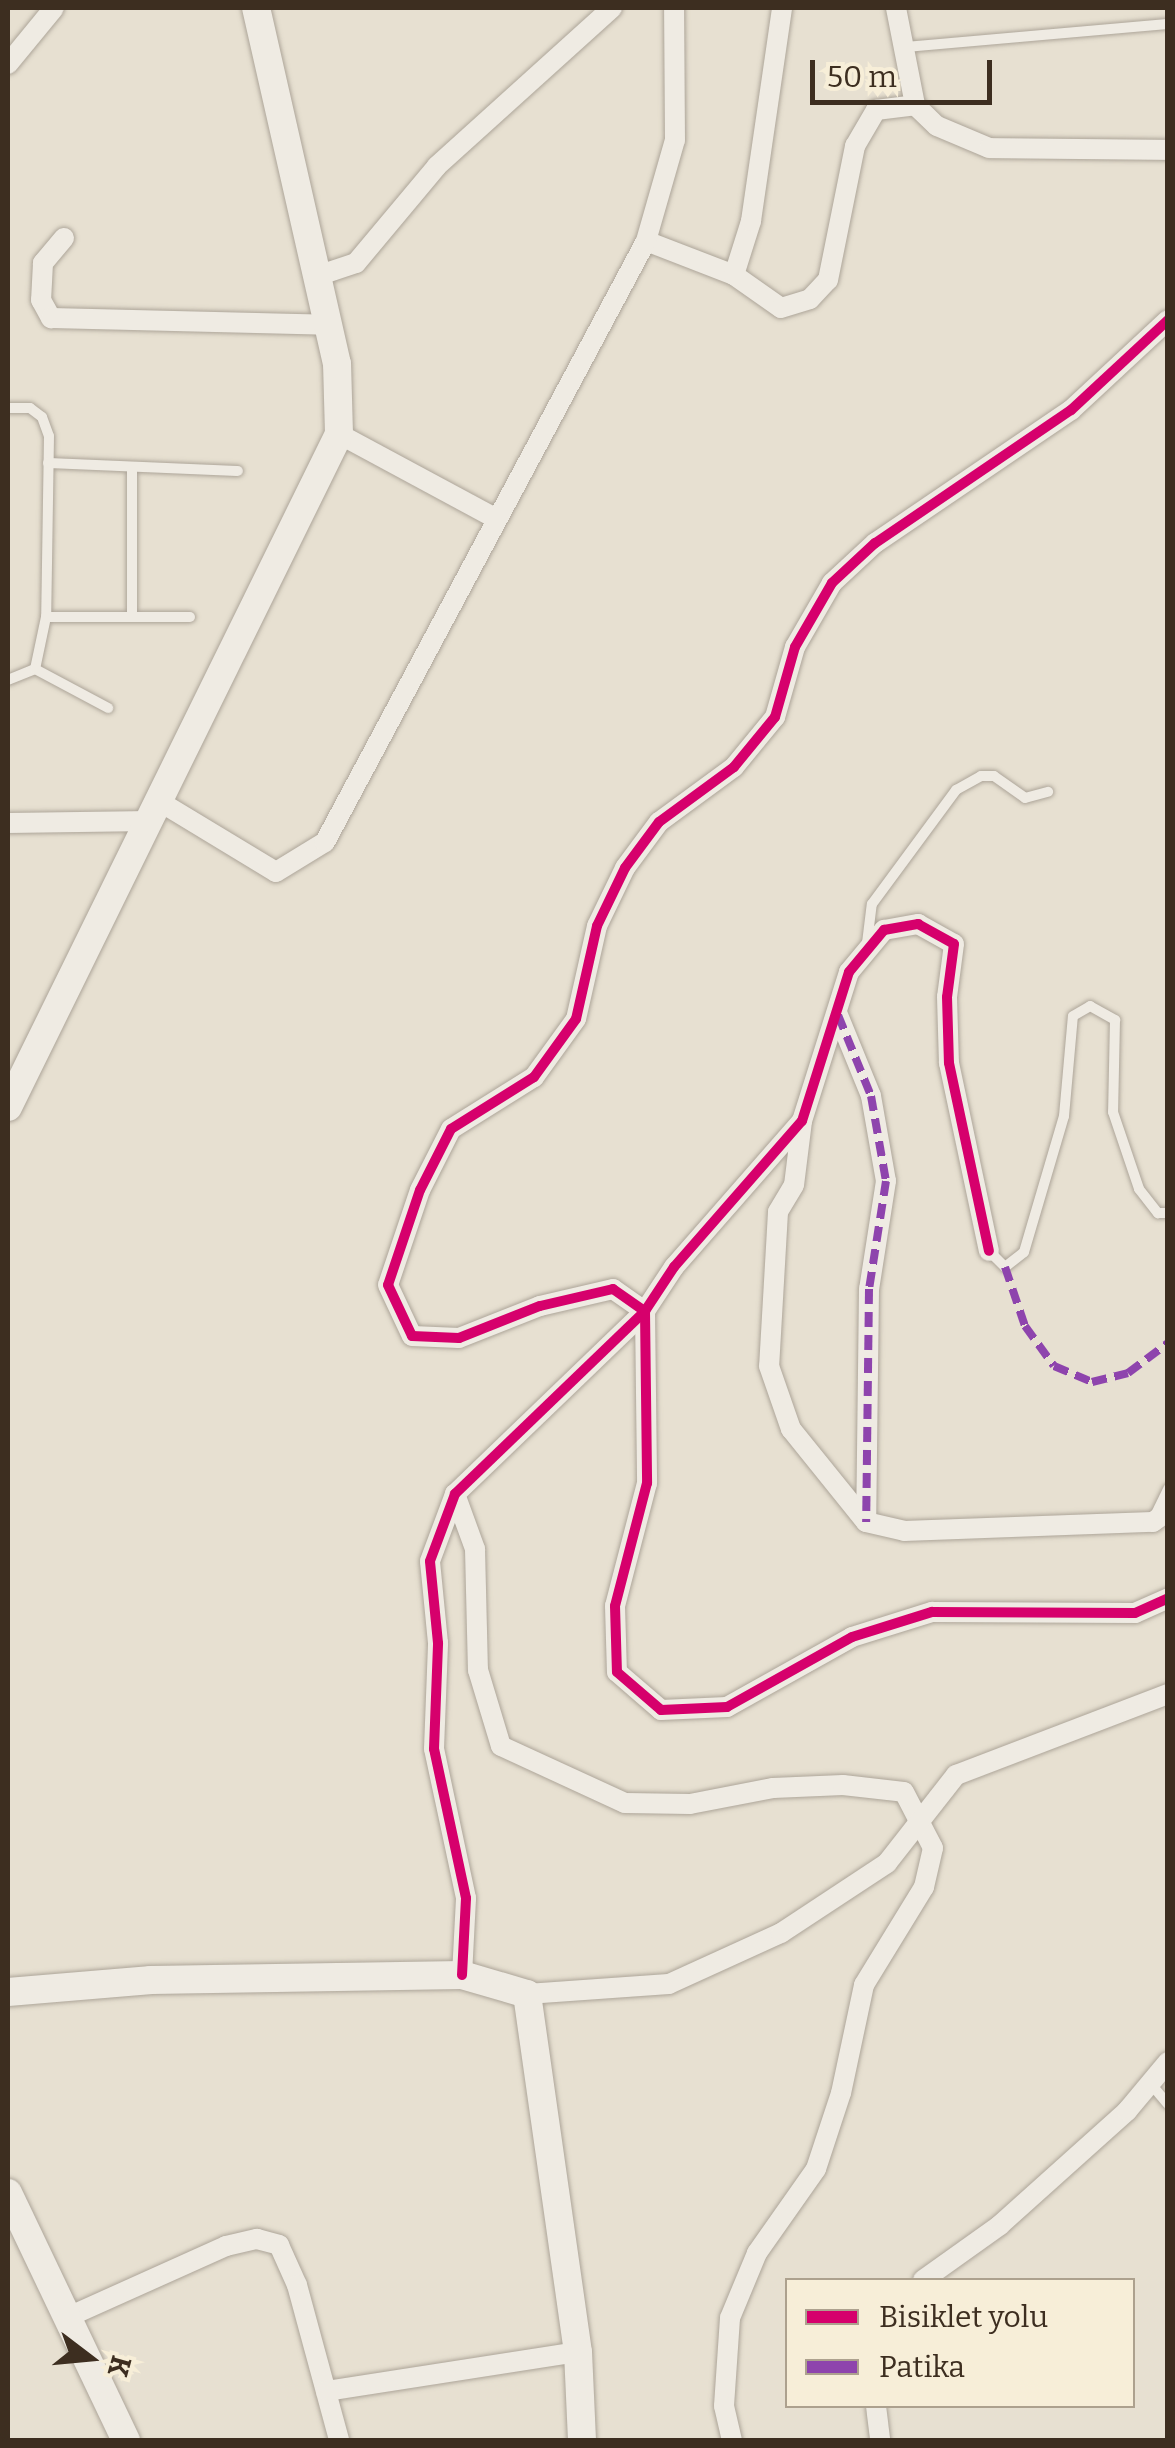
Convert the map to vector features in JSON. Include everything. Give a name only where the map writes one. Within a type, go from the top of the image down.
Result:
[{"type":"street","points":[[8,64],[54,8]]},
{"type":"street","points":[[8,1107],[339,434],[337,364],[256,8]]},
{"type":"street","points":[[318,276],[356,263],[436,166],[612,8]]},
{"type":"street","points":[[8,823],[156,812],[276,872],[325,842],[646,241],[674,140],[674,8]]},
{"type":"street","points":[[734,275],[751,222],[782,8]]},
{"type":"street","points":[[896,8],[915,106],[937,126],[988,148],[1168,150]]},
{"type":"street","points":[[646,241],[734,275],[781,308],[810,298],[828,280],[855,146],[876,110],[915,106]]},
{"type":"street","points":[[64,238],[43,263],[40,300],[51,318],[328,325]]},
{"type":"street","points":[[646,1311],[613,1290],[540,1306],[459,1338],[412,1336],[388,1285],[420,1190],[451,1128],[534,1077],[576,1019],[597,926],[625,868],[659,822],[734,768],[776,717],[794,647],[832,583],[875,543],[1071,410],[1168,320]]},
{"type":"street","points":[[339,434],[497,519]]},
{"type":"street","points":[[989,1252],[950,1064],[946,997],[954,944],[918,924],[884,930],[848,972],[838,1015],[802,1121],[794,1184],[776,1228],[769,1366],[791,1429],[866,1522],[904,1531],[1160,1517]]},
{"type":"street","points":[[838,1015],[871,1096],[886,1181],[869,1288],[866,1522]]},
{"type":"street","points":[[462,1975],[466,1898],[434,1748],[438,1643],[430,1562],[456,1494],[646,1311],[674,1268],[802,1121]]},
{"type":"street","points":[[646,1311],[646,1483],[615,1606],[617,1672],[661,1710],[727,1706],[852,1637],[932,1612],[1135,1614],[1168,1598]]},
{"type":"street","points":[[456,1494],[476,1549],[478,1670],[501,1746],[625,1804],[690,1804],[773,1788],[843,1785],[904,1792],[922,1818],[934,1848],[924,1887],[864,1985],[841,2093],[816,2169],[756,2252],[730,2318],[724,2406],[732,2440]]},
{"type":"street","points":[[8,1992],[151,1980],[462,1975],[528,1994],[669,1984],[796,1923],[886,1864],[956,1775],[1168,1694]]},
{"type":"street","points":[[528,1994],[578,2352],[582,2440]]},
{"type":"street","points":[[927,2278],[1000,2226],[1168,2062]]},
{"type":"street","points":[[8,2193],[126,2440]]},
{"type":"street","points":[[68,2317],[226,2246],[268,2242],[279,2245],[297,2285],[339,2440]]},
{"type":"street","points":[[326,2390],[578,2352]]},
{"type":"street","points":[[876,2408],[880,2440]]},
{"type":"lane","points":[[903,47],[1168,24]]},
{"type":"lane","points":[[8,408],[30,408],[42,417],[48,463],[46,618],[35,669]]},
{"type":"lane","points":[[48,463],[132,470],[238,471]]},
{"type":"lane","points":[[132,470],[132,617]]},
{"type":"lane","points":[[46,618],[190,616]]},
{"type":"lane","points":[[8,680],[35,669]]},
{"type":"lane","points":[[35,669],[108,708]]},
{"type":"lane","points":[[866,952],[872,904],[903,854],[956,790],[981,776],[994,776],[1025,798],[1048,792]]},
{"type":"lane","points":[[989,1252],[1006,1267],[1024,1252],[1064,1116],[1073,1016],[1090,1006],[1116,1020],[1113,1112],[1138,1189],[1158,1213],[1168,1213]]},
{"type":"lane","points":[[1160,1517],[1168,1490]]},
{"type":"lane","points":[[1150,2083],[1168,2104]]},
{"type":"marked path","points":[[838,1015],[871,1096],[886,1181],[869,1289],[866,1522]]},
{"type":"marked path","points":[[1005,1267],[1025,1326],[1054,1366],[1092,1382],[1128,1373],[1168,1343]]},
{"type":"cycle path","points":[[1168,320],[1071,410],[875,543],[832,583],[795,647],[775,717],[734,767],[659,822],[625,868],[597,926],[576,1019],[534,1077],[451,1129],[420,1190],[388,1285],[412,1336],[459,1338],[540,1306],[613,1289],[645,1311],[647,1483],[615,1606],[617,1672],[661,1710],[727,1707],[852,1637],[932,1612],[1135,1613],[1168,1598]]},
{"type":"cycle path","points":[[462,1975],[466,1898],[434,1749],[438,1643],[430,1561],[455,1494],[645,1311],[674,1267],[802,1121],[849,972],[884,930],[918,924],[954,944],[947,997],[949,1063],[989,1251]]}]
